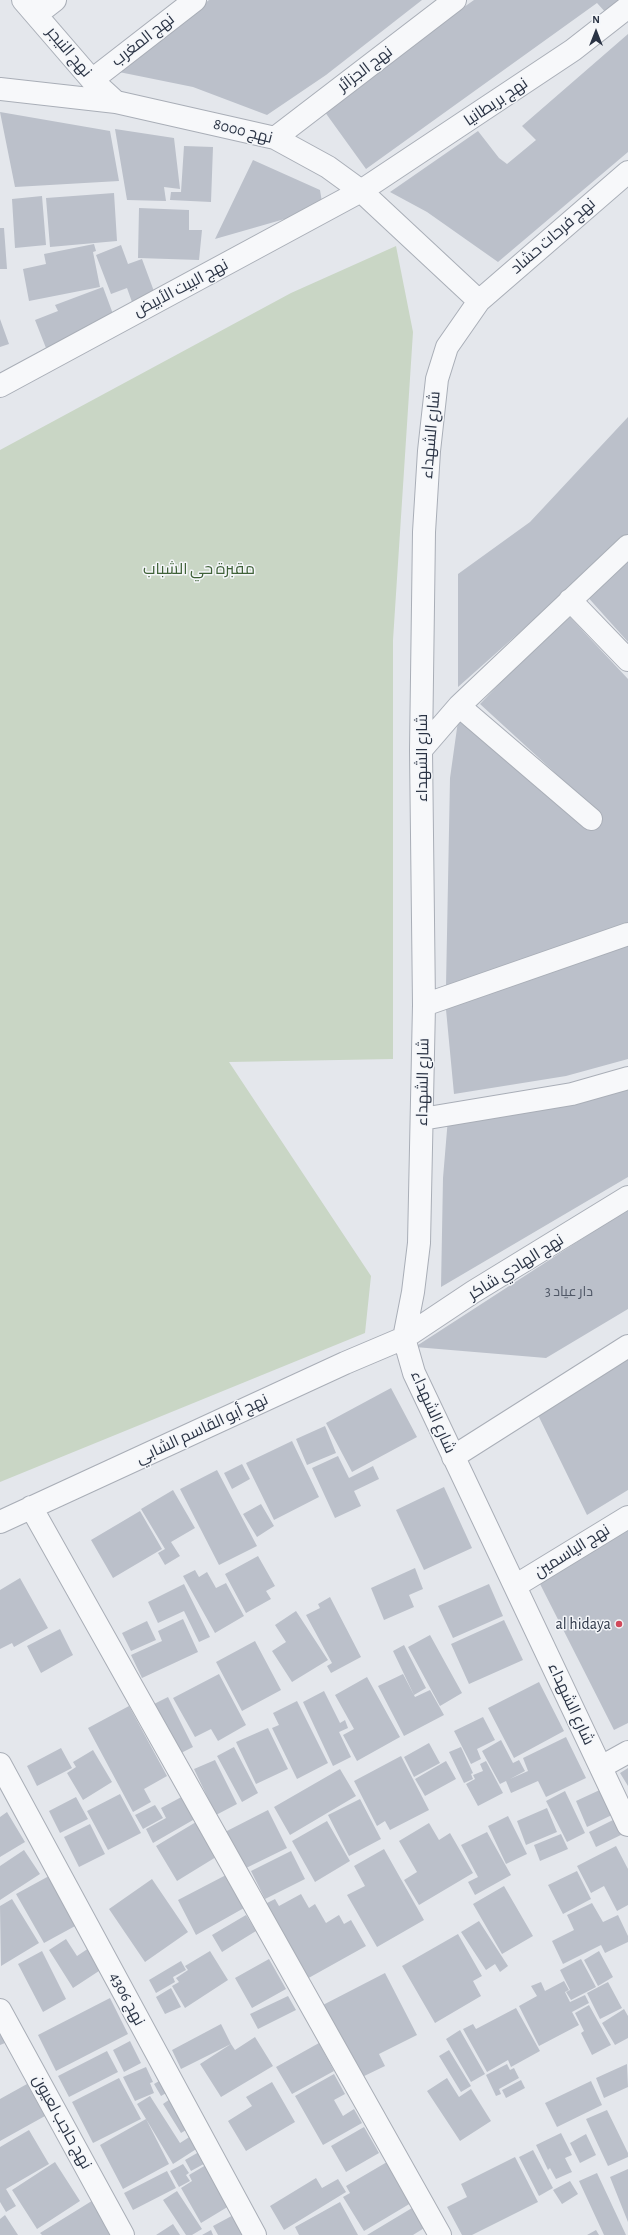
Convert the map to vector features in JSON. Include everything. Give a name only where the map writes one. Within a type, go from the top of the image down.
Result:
[{"type":"street","points":[[30,7],[55,0]]},
{"type":"street","name":"نهج المغرب","points":[[92,80],[195,0]]},
{"type":"street","name":"نهج الجزائر","points":[[275,138],[455,0]]},
{"type":"street","name":"نهج النيجر","points":[[30,7],[92,80],[116,102]]},
{"type":"street","name":"نهج بريطانيا","points":[[362,191],[573,50],[628,8]]},
{"type":"street","name":"نهج 8000","points":[[0,89],[116,102],[275,138],[328,166],[362,191],[479,301]]},
{"type":"street","name":"نهج فرحات حشاد","points":[[479,301],[628,172]]},
{"type":"street","name":"نهج البيت الأبيض","points":[[0,386],[362,191]]},
{"type":"street","name":"شارع الشهداء","points":[[479,301],[447,347],[437,379],[433,402],[424,532],[421,750],[424,1005],[419,1243],[413,1292],[404,1338],[414,1372],[453,1457],[628,1825]]},
{"type":"street","points":[[421,750],[459,706],[628,546]]},
{"type":"street","points":[[570,600],[628,660]]},
{"type":"street","points":[[459,706],[591,819]]},
{"type":"street","points":[[424,1005],[628,934]]},
{"type":"street","points":[[422,1119],[572,1094],[628,1078]]},
{"type":"street","name":"نهج الهادي شاكر","points":[[404,1338],[473,1292],[628,1198]]},
{"type":"street","name":"نهج أبو القاسم الشابي","points":[[0,1522],[345,1363],[404,1338]]},
{"type":"street","points":[[453,1457],[628,1346]]},
{"type":"street","points":[[31,1507],[440,2235]]},
{"type":"street","name":"نهج الياسمين","points":[[515,1586],[628,1516]]},
{"type":"street","points":[[601,1767],[628,1752]]},
{"type":"street","name":"نهج 4306","points":[[0,1764],[255,2235]]},
{"type":"street","name":"نهج حاجب لعيون","points":[[0,2010],[123,2235]]},
{"type":"green space","name":"مقبرة حي الشباب","points":[[396,246],[413,332],[393,640],[393,1059],[229,1062],[371,1276],[365,1333],[0,1482],[0,450],[291,293]]},
{"type":"building","points":[[209,0],[422,0],[326,75],[267,115],[193,87],[119,72]]},
{"type":"building","points":[[474,0],[625,0],[607,14],[597,3],[366,169],[322,108]]},
{"type":"building","points":[[628,34],[628,152],[498,262],[427,212],[390,192],[478,131],[499,158],[507,164],[536,140],[522,126]]},
{"type":"building","points":[[0,112],[110,131],[119,181],[15,187]]},
{"type":"building","points":[[115,129],[174,138],[180,189],[164,187],[166,201],[127,200]]},
{"type":"building","points":[[184,146],[213,147],[211,202],[170,200],[171,192],[181,192]]},
{"type":"building","points":[[253,160],[320,190],[323,208],[215,239]]},
{"type":"building","points":[[114,193],[117,241],[50,247],[46,198]]},
{"type":"building","points":[[42,196],[46,245],[15,248],[12,199]]},
{"type":"building","points":[[139,208],[189,210],[189,230],[202,230],[199,260],[138,258]]},
{"type":"building","points":[[0,228],[4,228],[7,269],[0,269]]},
{"type":"building","points":[[94,244],[96,251],[93,252],[100,287],[29,301],[23,269],[46,264],[44,254]]},
{"type":"building","points":[[121,245],[128,264],[142,259],[155,294],[132,302],[127,288],[111,294],[96,255]]},
{"type":"building","points":[[103,287],[116,322],[46,348],[35,320],[58,311],[55,305]]},
{"type":"building","points":[[0,319],[9,344],[0,347]]},
{"type":"building","points":[[628,417],[628,536],[458,687],[458,574],[530,522]]},
{"type":"building","points":[[628,554],[628,642],[585,594]]},
{"type":"building","points":[[570,617],[628,679],[628,922],[582,944],[446,986],[450,778],[458,721],[598,817],[552,770],[480,704],[528,654]]},
{"type":"building","points":[[628,940],[628,1059],[566,1076],[454,1094],[445,999]]},
{"type":"building","points":[[628,1086],[628,1177],[441,1287],[443,1178],[448,1118]]},
{"type":"building","points":[[628,1209],[628,1309],[546,1358],[415,1347]]},
{"type":"building","points":[[628,1351],[628,1490],[587,1515],[538,1415]]},
{"type":"building","points":[[391,1388],[417,1437],[352,1472],[326,1423]]},
{"type":"building","points":[[325,1426],[336,1453],[307,1465],[296,1439]]},
{"type":"building","points":[[292,1441],[319,1497],[274,1520],[246,1463]]},
{"type":"building","points":[[338,1456],[349,1478],[373,1466],[379,1479],[354,1491],[361,1506],[335,1518],[312,1468]]},
{"type":"building","points":[[242,1464],[250,1479],[232,1489],[224,1473]]},
{"type":"building","points":[[217,1470],[257,1546],[219,1565],[180,1489]]},
{"type":"building","points":[[444,1487],[472,1548],[424,1570],[396,1510]]},
{"type":"building","points":[[173,1490],[195,1528],[171,1542],[180,1556],[165,1565],[158,1553],[165,1549],[141,1509]]},
{"type":"building","points":[[261,1504],[274,1526],[257,1537],[243,1514]]},
{"type":"building","points":[[140,1511],[162,1549],[113,1578],[91,1540]]},
{"type":"building","points":[[628,1529],[628,1723],[614,1730],[539,1582]]},
{"type":"building","points":[[258,1556],[275,1586],[266,1591],[271,1599],[246,1613],[225,1574]]},
{"type":"building","points":[[415,1568],[423,1589],[409,1595],[414,1607],[384,1620],[371,1588]]},
{"type":"building","points":[[195,1570],[199,1577],[207,1572],[216,1588],[226,1583],[244,1616],[215,1633],[183,1576]]},
{"type":"building","points":[[20,1578],[48,1628],[14,1647],[12,1643],[0,1649],[0,1590]]},
{"type":"building","points":[[184,1584],[210,1637],[199,1642],[184,1611],[158,1623],[148,1602]]},
{"type":"building","points":[[489,1584],[503,1616],[453,1638],[438,1606]]},
{"type":"building","points":[[330,1597],[361,1657],[331,1673],[327,1666],[332,1663],[306,1615],[320,1608],[318,1604]]},
{"type":"building","points":[[296,1611],[328,1660],[292,1682],[272,1651],[286,1642],[275,1625]]},
{"type":"building","points":[[183,1619],[198,1652],[142,1678],[131,1655],[162,1641],[158,1631]]},
{"type":"building","points":[[504,1620],[523,1660],[469,1684],[451,1644]]},
{"type":"building","points":[[147,1621],[156,1640],[131,1651],[122,1633]]},
{"type":"building","points":[[60,1629],[73,1655],[41,1673],[27,1646]]},
{"type":"building","points":[[430,1635],[462,1693],[440,1706],[408,1647]]},
{"type":"building","points":[[255,1641],[281,1690],[242,1711],[216,1662]]},
{"type":"building","points":[[404,1645],[426,1688],[414,1695],[393,1651]]},
{"type":"building","points":[[219,1674],[246,1725],[218,1741],[211,1729],[195,1737],[173,1698]]},
{"type":"building","points":[[403,1674],[415,1697],[430,1690],[444,1715],[404,1736],[378,1686]]},
{"type":"building","points":[[367,1677],[400,1737],[357,1761],[343,1735],[354,1729],[335,1695]]},
{"type":"building","points":[[539,1682],[564,1731],[514,1758],[488,1708]]},
{"type":"building","points":[[324,1691],[340,1723],[345,1720],[348,1728],[339,1732],[351,1757],[333,1766],[303,1702]]},
{"type":"building","points":[[168,1697],[193,1747],[177,1755],[152,1705]]},
{"type":"building","points":[[297,1701],[328,1763],[297,1779],[272,1728],[279,1725],[273,1713]]},
{"type":"building","points":[[129,1706],[167,1776],[144,1789],[151,1802],[133,1812],[88,1728]]},
{"type":"building","points":[[483,1717],[495,1740],[477,1749],[481,1759],[471,1764],[454,1731]]},
{"type":"building","points":[[268,1728],[288,1769],[256,1784],[236,1742]]},
{"type":"building","points":[[566,1737],[586,1778],[546,1797],[538,1781],[511,1793],[506,1781],[500,1784],[482,1751],[501,1740],[513,1763],[519,1760],[525,1771],[510,1779],[528,1771],[523,1758]]},
{"type":"building","points":[[429,1743],[440,1763],[414,1777],[404,1757]]},
{"type":"building","points":[[234,1747],[258,1793],[242,1802],[217,1756]]},
{"type":"building","points":[[461,1747],[473,1773],[471,1774],[473,1779],[464,1783],[449,1752]]},
{"type":"building","points":[[61,1748],[72,1768],[37,1786],[27,1766]]},
{"type":"building","points":[[93,1750],[112,1782],[83,1800],[67,1773],[76,1767],[73,1762]]},
{"type":"building","points":[[401,1756],[429,1810],[390,1830],[385,1821],[377,1826],[354,1781]]},
{"type":"building","points":[[215,1760],[237,1804],[216,1815],[194,1769]]},
{"type":"building","points":[[446,1761],[456,1779],[425,1796],[415,1779]]},
{"type":"building","points":[[486,1761],[503,1793],[478,1806],[466,1784],[475,1779],[473,1775],[483,1771],[480,1764]]},
{"type":"building","points":[[628,1768],[628,1786],[620,1773]]},
{"type":"building","points":[[340,1769],[356,1796],[290,1835],[274,1807]]},
{"type":"building","points":[[604,1788],[616,1813],[587,1827],[576,1801]]},
{"type":"building","points":[[565,1791],[585,1833],[567,1842],[546,1801]]},
{"type":"building","points":[[120,1794],[141,1833],[108,1850],[87,1811]]},
{"type":"building","points":[[187,1794],[200,1816],[153,1843],[146,1829],[166,1818],[161,1808]]},
{"type":"building","points":[[76,1797],[88,1819],[60,1833],[49,1811]]},
{"type":"building","points":[[360,1799],[381,1839],[349,1856],[328,1815]]},
{"type":"building","points":[[155,1805],[163,1818],[143,1829],[135,1815]]},
{"type":"building","points":[[547,1808],[557,1832],[526,1845],[517,1821]]},
{"type":"building","points":[[268,1810],[287,1848],[242,1870],[223,1833]]},
{"type":"building","points":[[7,1812],[25,1842],[0,1857],[0,1817]]},
{"type":"building","points":[[508,1816],[527,1854],[506,1864],[488,1826]]},
{"type":"building","points":[[615,1819],[623,1834],[596,1847],[589,1832]]},
{"type":"building","points":[[327,1821],[350,1861],[315,1882],[292,1841]]},
{"type":"building","points":[[196,1822],[216,1857],[177,1881],[156,1846]]},
{"type":"building","points":[[429,1823],[439,1840],[450,1833],[473,1873],[419,1905],[404,1880],[417,1872],[399,1841]]},
{"type":"building","points":[[90,1824],[105,1854],[79,1867],[64,1837]]},
{"type":"building","points":[[487,1832],[511,1875],[475,1895],[468,1882],[478,1877],[461,1845]]},
{"type":"building","points":[[561,1834],[568,1849],[540,1861],[534,1845]]},
{"type":"building","points":[[616,1846],[628,1869],[628,1905],[617,1911],[604,1886],[591,1893],[577,1866]]},
{"type":"building","points":[[384,1849],[424,1920],[377,1947],[347,1895],[365,1886],[354,1866]]},
{"type":"building","points":[[24,1850],[40,1874],[0,1900],[0,1866]]},
{"type":"building","points":[[291,1851],[305,1879],[265,1899],[251,1871]]},
{"type":"building","points":[[577,1871],[591,1899],[563,1914],[548,1885]]},
{"type":"building","points":[[226,1875],[244,1908],[196,1935],[178,1900]]},
{"type":"building","points":[[49,1876],[77,1925],[44,1943],[16,1894]]},
{"type":"building","points":[[152,1879],[188,1932],[145,1962],[109,1909]]},
{"type":"building","points":[[504,1886],[533,1936],[502,1954],[473,1904]]},
{"type":"building","points":[[301,1894],[309,1908],[315,1904],[326,1923],[339,1915],[344,1924],[351,1920],[366,1946],[305,1980],[263,1905],[275,1899],[279,1906]]},
{"type":"building","points":[[12,1899],[39,1943],[1,1966],[0,1906]]},
{"type":"building","points":[[592,1903],[603,1922],[618,1915],[628,1936],[628,1942],[605,1953],[601,1945],[563,1964],[552,1941],[574,1930],[567,1915]]},
{"type":"building","points":[[246,1915],[256,1931],[222,1952],[212,1935]]},
{"type":"building","points":[[479,1921],[508,1966],[500,1972],[495,1964],[486,1970],[461,1932]]},
{"type":"building","points":[[458,1934],[482,1976],[473,1981],[481,1996],[435,2023],[402,1966]]},
{"type":"building","points":[[66,1939],[77,1956],[89,1948],[102,1969],[73,1988],[49,1950]]},
{"type":"building","points":[[42,1951],[66,1999],[43,2012],[18,1964]]},
{"type":"building","points":[[210,1951],[228,1980],[185,2008],[172,1986],[179,1982],[176,1978],[188,1970],[185,1966]]},
{"type":"building","points":[[599,1951],[613,1977],[598,1986],[584,1960]]},
{"type":"building","points":[[269,1959],[286,1989],[252,2008],[235,1978]]},
{"type":"building","points":[[581,1959],[596,1987],[571,2000],[566,1992],[570,1990],[560,1970]]},
{"type":"building","points":[[181,1961],[186,1970],[173,1977],[175,1982],[156,1993],[149,1980]]},
{"type":"building","points":[[385,1973],[417,2035],[379,2054],[385,2066],[358,2079],[321,2006]]},
{"type":"building","points":[[564,1981],[569,1990],[565,1992],[570,2002],[585,1995],[589,2003],[572,2012],[579,2025],[539,2046],[519,2006],[537,1996],[531,1986],[541,1982],[545,1991]]},
{"type":"building","points":[[608,1982],[622,2008],[600,2019],[587,1993]]},
{"type":"building","points":[[171,1988],[181,2007],[165,2014],[156,1997]]},
{"type":"building","points":[[288,1996],[296,2010],[258,2029],[250,2014]]},
{"type":"building","points":[[110,1998],[128,2034],[56,2071],[38,2035]]},
{"type":"building","points":[[589,2005],[611,2045],[592,2055],[581,2033],[584,2031],[575,2013]]},
{"type":"building","points":[[516,2008],[540,2051],[511,2067],[508,2060],[487,2072],[463,2029],[473,2024],[476,2029]]},
{"type":"building","points":[[624,2009],[628,2016],[628,2038],[615,2045],[602,2023]]},
{"type":"building","points":[[221,2024],[231,2044],[181,2069],[172,2050]]},
{"type":"building","points":[[460,2030],[485,2074],[471,2082],[446,2039]]},
{"type":"building","points":[[0,2033],[5,2043],[0,2045]]},
{"type":"building","points":[[255,2037],[273,2066],[221,2097],[200,2064],[231,2044],[235,2050]]},
{"type":"building","points":[[130,2041],[141,2063],[124,2072],[113,2050]]},
{"type":"building","points":[[319,2043],[334,2071],[292,2094],[276,2067]]},
{"type":"building","points":[[449,2050],[471,2086],[461,2092],[439,2056]]},
{"type":"building","points":[[107,2051],[118,2072],[69,2097],[58,2076]]},
{"type":"building","points":[[507,2064],[510,2070],[514,2068],[519,2078],[499,2089],[501,2094],[496,2096],[486,2075]]},
{"type":"building","points":[[627,2064],[628,2087],[604,2098],[596,2078]]},
{"type":"building","points":[[146,2067],[153,2082],[150,2083],[154,2093],[135,2101],[123,2077]]},
{"type":"building","points":[[334,2074],[345,2094],[334,2100],[343,2116],[354,2109],[362,2123],[323,2145],[295,2096]]},
{"type":"building","points":[[166,2077],[173,2089],[161,2096],[154,2084]]},
{"type":"building","points":[[119,2078],[141,2119],[93,2143],[72,2102]]},
{"type":"building","points":[[447,2078],[459,2097],[471,2089],[491,2121],[460,2141],[427,2091]]},
{"type":"building","points":[[521,2080],[525,2088],[506,2098],[502,2090]]},
{"type":"building","points":[[591,2081],[602,2105],[557,2127],[545,2103]]},
{"type":"building","points":[[272,2082],[295,2122],[246,2151],[228,2121],[252,2106],[246,2097]]},
{"type":"building","points":[[27,2084],[45,2116],[0,2141],[0,2099]]},
{"type":"building","points":[[150,2096],[180,2143],[194,2134],[201,2146],[173,2164],[137,2104]]},
{"type":"building","points":[[173,2097],[191,2127],[181,2133],[163,2104]]},
{"type":"building","points":[[607,2110],[628,2153],[628,2157],[608,2166],[586,2119]]},
{"type":"building","points":[[146,2119],[169,2164],[123,2189],[100,2145]]},
{"type":"building","points":[[364,2127],[379,2153],[346,2172],[331,2146]]},
{"type":"building","points":[[29,2130],[49,2164],[6,2189],[16,2206],[6,2212],[0,2202],[0,2147]]},
{"type":"building","points":[[561,2133],[572,2155],[565,2158],[572,2172],[556,2179],[550,2168],[548,2170],[536,2145]]},
{"type":"building","points":[[586,2134],[596,2155],[580,2163],[570,2143]]},
{"type":"building","points":[[204,2149],[211,2160],[191,2171],[185,2160]]},
{"type":"building","points":[[533,2150],[553,2188],[539,2196],[519,2157]]},
{"type":"building","points":[[515,2157],[538,2202],[472,2235],[462,2235],[447,2207],[467,2197],[461,2184]]},
{"type":"building","points":[[55,2162],[80,2201],[37,2229],[12,2190]]},
{"type":"building","points":[[211,2162],[234,2203],[201,2223],[181,2188],[192,2181],[189,2175]]},
{"type":"building","points":[[387,2162],[411,2203],[364,2231],[343,2197],[350,2193],[346,2186]]},
{"type":"building","points":[[183,2164],[189,2173],[186,2175],[190,2181],[179,2187],[170,2171]]},
{"type":"building","points":[[628,2169],[628,2222],[610,2177]]},
{"type":"building","points":[[167,2171],[176,2188],[133,2210],[124,2193]]},
{"type":"building","points":[[597,2173],[626,2235],[604,2235],[579,2181]]},
{"type":"building","points":[[316,2178],[322,2188],[338,2179],[346,2192],[284,2230],[270,2206]]},
{"type":"building","points":[[570,2181],[578,2194],[562,2204],[553,2190]]},
{"type":"building","points":[[177,2191],[202,2229],[192,2235],[186,2235],[163,2200]]},
{"type":"building","points":[[95,2199],[112,2235],[42,2235],[40,2233]]},
{"type":"building","points":[[340,2202],[358,2235],[299,2235],[295,2227]]},
{"type":"building","points":[[417,2205],[429,2225],[413,2235],[367,2235]]},
{"type":"building","points":[[239,2212],[251,2235],[218,2235],[213,2226]]},
{"type":"building","points":[[5,2215],[18,2235],[0,2235],[0,2219]]},
{"type":"building","points":[[173,2224],[180,2235],[156,2235]]},
{"type":"building","points":[[211,2230],[213,2235],[202,2235]]},
{"type":"building","points":[[596,2230],[599,2235],[587,2235]]},
{"type":"place","name":"al hidaya","points":[[619,1624]]}]
